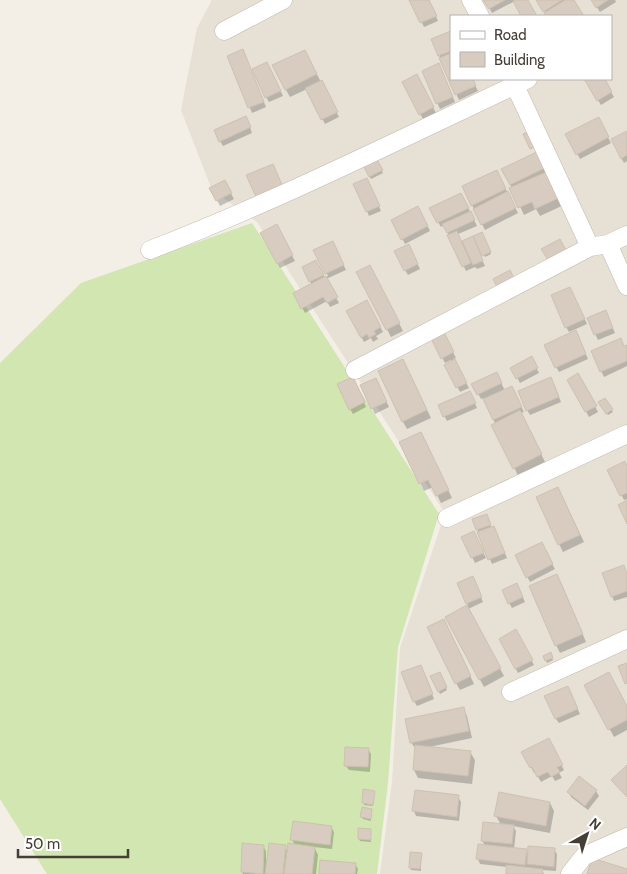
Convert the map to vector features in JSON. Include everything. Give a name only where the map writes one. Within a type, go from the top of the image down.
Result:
[{"type":"street","points":[[224,31],[283,0]]},
{"type":"street","points":[[471,0],[479,15]]},
{"type":"street","points":[[150,250],[208,228],[352,163],[518,81],[590,247]]},
{"type":"street","points":[[354,370],[590,247],[608,244],[627,235]]},
{"type":"street","points":[[608,244],[627,286]]},
{"type":"street","points":[[447,518],[627,434]]},
{"type":"street","points":[[510,692],[627,639]]},
{"type":"street","points":[[570,874],[584,856],[627,837]]},
{"type":"shaded area","points":[[212,0],[627,0],[627,874],[380,874],[392,782],[400,648],[445,513],[257,222],[212,190],[181,110],[197,28]]},
{"type":"green space","points":[[252,223],[439,514],[398,647],[388,783],[377,874],[47,874],[0,799],[0,363],[81,283]]},
{"type":"building","points":[[409,0],[429,0],[437,16],[420,23]]},
{"type":"building","points":[[483,0],[505,0],[489,9]]},
{"type":"building","points":[[528,0],[536,15],[520,15],[513,1]]},
{"type":"building","points":[[536,0],[562,0],[543,12]]},
{"type":"building","points":[[565,0],[574,0],[583,15],[545,15],[544,13]]},
{"type":"building","points":[[591,0],[608,0],[596,8]]},
{"type":"building","points":[[450,31],[450,51],[438,56],[431,39]]},
{"type":"building","points":[[243,49],[264,102],[248,108],[227,56]]},
{"type":"building","points":[[305,50],[317,74],[285,90],[272,65]]},
{"type":"building","points":[[450,53],[450,80],[473,80],[476,86],[455,95],[439,58]]},
{"type":"building","points":[[267,62],[281,91],[265,98],[252,69]]},
{"type":"building","points":[[439,63],[453,97],[436,104],[422,71]]},
{"type":"building","points":[[417,74],[434,107],[419,115],[402,82]]},
{"type":"building","points":[[322,80],[338,112],[321,120],[305,88]]},
{"type":"building","points":[[585,80],[606,80],[612,92],[597,101]]},
{"type":"building","points":[[246,116],[251,127],[219,142],[214,130]]},
{"type":"building","points":[[599,117],[609,137],[576,155],[565,134]]},
{"type":"building","points":[[532,130],[539,145],[530,149],[523,134]]},
{"type":"building","points":[[627,131],[627,155],[621,159],[611,139]]},
{"type":"building","points":[[541,150],[549,166],[510,185],[501,169]]},
{"type":"building","points":[[376,158],[383,170],[369,177],[363,165]]},
{"type":"building","points":[[273,164],[283,187],[257,199],[246,175]]},
{"type":"building","points":[[497,170],[506,189],[471,206],[462,186]]},
{"type":"building","points":[[551,170],[563,196],[535,209],[532,202],[518,208],[509,188]]},
{"type":"building","points":[[367,178],[380,206],[366,212],[353,184]]},
{"type":"building","points":[[225,180],[232,193],[216,201],[209,188]]},
{"type":"building","points":[[508,191],[516,208],[481,225],[473,209]]},
{"type":"building","points":[[461,193],[469,208],[437,223],[429,208]]},
{"type":"building","points":[[418,206],[428,226],[401,240],[391,220]]},
{"type":"building","points":[[471,211],[475,220],[447,233],[442,224]]},
{"type":"building","points":[[277,224],[293,255],[277,264],[260,233]]},
{"type":"building","points":[[457,231],[471,263],[462,267],[447,235]]},
{"type":"building","points":[[482,232],[491,252],[482,256],[473,236]]},
{"type":"building","points":[[473,236],[483,261],[473,265],[462,241]]},
{"type":"building","points":[[560,239],[566,250],[548,260],[541,249]]},
{"type":"building","points":[[333,241],[344,265],[325,274],[313,250]]},
{"type":"building","points":[[409,244],[418,264],[404,271],[394,251]]},
{"type":"building","points":[[316,260],[324,275],[309,282],[302,267]]},
{"type":"building","points":[[370,265],[400,323],[386,330],[356,272]]},
{"type":"building","points":[[510,270],[515,280],[498,289],[493,279]]},
{"type":"building","points":[[326,276],[338,297],[327,303],[323,297],[301,309],[293,293]]},
{"type":"building","points":[[570,287],[585,319],[565,328],[551,295]]},
{"type":"building","points":[[367,300],[381,327],[374,331],[376,334],[369,338],[367,334],[361,338],[346,311]]},
{"type":"building","points":[[606,310],[613,328],[594,335],[587,318]]},
{"type":"building","points":[[443,330],[454,352],[441,359],[430,336]]},
{"type":"building","points":[[576,330],[586,354],[555,368],[544,345]]},
{"type":"building","points":[[621,338],[624,346],[627,345],[627,361],[600,372],[591,351]]},
{"type":"building","points":[[532,356],[538,368],[516,379],[510,368]]},
{"type":"building","points":[[403,359],[427,410],[402,422],[378,371]]},
{"type":"building","points":[[455,359],[467,383],[456,388],[444,365]]},
{"type":"building","points":[[497,372],[502,383],[477,395],[471,384]]},
{"type":"building","points":[[578,373],[597,406],[585,412],[567,380]]},
{"type":"building","points":[[353,377],[365,402],[349,410],[337,384]]},
{"type":"building","points":[[551,377],[559,397],[526,411],[518,391]]},
{"type":"building","points":[[376,378],[387,402],[371,409],[360,385]]},
{"type":"building","points":[[512,386],[522,407],[493,420],[483,399]]},
{"type":"building","points":[[470,391],[476,403],[443,417],[438,405]]},
{"type":"building","points":[[605,398],[613,409],[606,414],[598,402]]},
{"type":"building","points":[[520,410],[542,454],[513,469],[491,425]]},
{"type":"building","points":[[421,432],[449,490],[436,496],[428,480],[419,484],[399,442]]},
{"type":"building","points":[[625,461],[627,466],[627,493],[620,496],[607,470]]},
{"type":"building","points":[[558,487],[580,535],[558,545],[536,497]]},
{"type":"building","points":[[627,500],[627,524],[618,505]]},
{"type":"building","points":[[487,514],[491,525],[476,530],[472,519]]},
{"type":"building","points":[[494,526],[505,553],[488,560],[477,532]]},
{"type":"building","points":[[474,531],[484,553],[471,558],[461,537]]},
{"type":"building","points":[[542,542],[553,564],[526,578],[515,555]]},
{"type":"building","points":[[624,565],[627,574],[627,591],[611,597],[602,573]]},
{"type":"building","points":[[557,574],[583,634],[555,646],[529,586]]},
{"type":"building","points":[[473,576],[482,597],[466,604],[457,583]]},
{"type":"building","points":[[517,583],[523,597],[508,604],[502,590]]},
{"type":"building","points":[[467,605],[501,668],[479,680],[445,617]]},
{"type":"building","points":[[444,619],[471,676],[455,684],[427,627]]},
{"type":"building","points":[[516,629],[533,660],[515,669],[499,639]]},
{"type":"building","points":[[551,652],[553,658],[545,661],[543,656]]},
{"type":"building","points":[[627,663],[627,683],[625,684],[618,666]]},
{"type":"building","points":[[421,665],[433,694],[413,702],[401,672]]},
{"type":"building","points":[[440,672],[447,687],[438,692],[430,676]]},
{"type":"building","points":[[609,672],[627,706],[627,720],[608,730],[584,685]]},
{"type":"building","points":[[568,686],[578,709],[555,719],[544,696]]},
{"type":"building","points":[[464,707],[469,731],[410,743],[405,719]]},
{"type":"building","points":[[549,738],[563,765],[557,767],[560,772],[551,777],[548,772],[537,777],[521,752]]},
{"type":"building","points":[[415,745],[471,751],[468,776],[413,770]]},
{"type":"building","points":[[345,747],[369,748],[368,767],[344,766]]},
{"type":"building","points":[[627,765],[627,797],[611,780]]},
{"type":"building","points":[[579,776],[597,790],[585,806],[567,792]]},
{"type":"building","points":[[363,789],[375,791],[373,805],[362,803]]},
{"type":"building","points":[[415,790],[459,795],[457,817],[412,811]]},
{"type":"building","points":[[499,792],[550,802],[546,826],[494,816]]},
{"type":"building","points":[[362,807],[372,809],[371,819],[360,817]]},
{"type":"building","points":[[293,821],[332,826],[330,845],[290,840]]},
{"type":"building","points":[[483,822],[514,825],[512,844],[481,841]]},
{"type":"building","points":[[358,828],[371,829],[371,840],[358,839]]},
{"type":"building","points":[[242,843],[264,845],[263,874],[241,872]]},
{"type":"building","points":[[269,843],[286,845],[283,874],[265,874]]},
{"type":"building","points":[[288,843],[315,847],[312,874],[284,874]]},
{"type":"building","points":[[478,844],[527,849],[525,865],[476,859]]},
{"type":"building","points":[[528,846],[555,848],[554,867],[527,864]]},
{"type":"building","points":[[410,852],[422,853],[420,869],[409,868]]},
{"type":"building","points":[[592,858],[627,869],[627,874],[587,874]]},
{"type":"building","points":[[320,860],[356,863],[355,874],[319,874]]},
{"type":"building","points":[[506,865],[543,869],[542,874],[506,874]]}]
